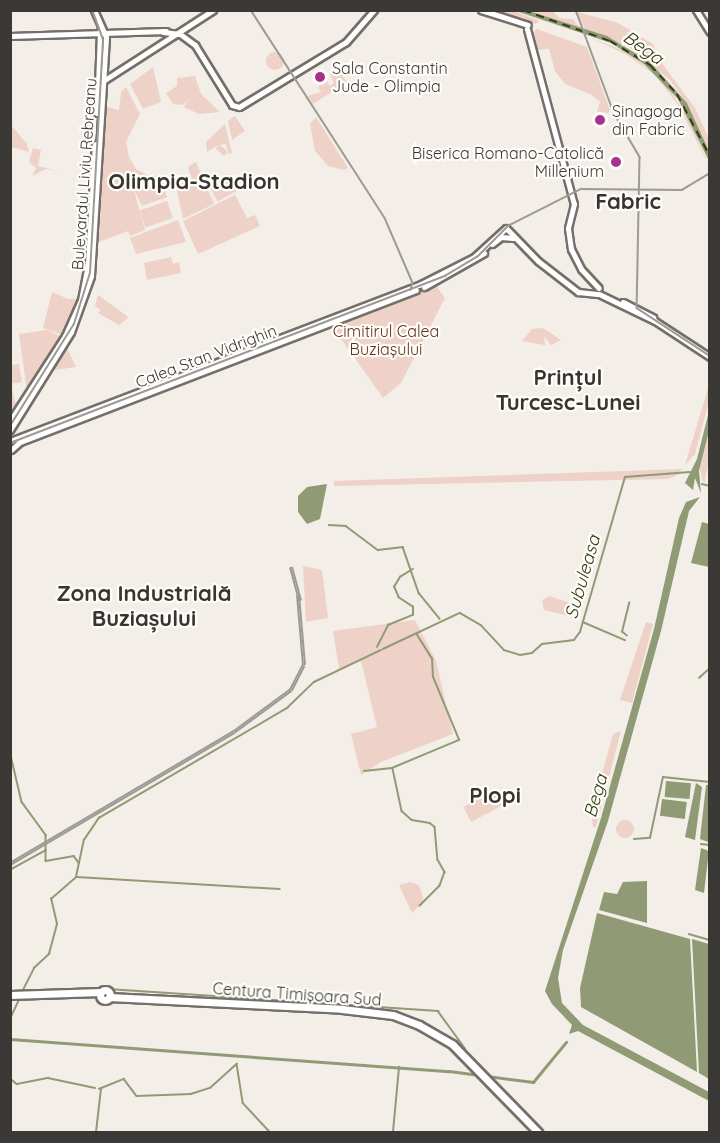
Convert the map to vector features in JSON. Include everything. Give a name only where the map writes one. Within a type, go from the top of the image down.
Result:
[{"type":"highway","name":"Centura Timișoara Sud","points":[[17,994],[112,995],[380,1012],[409,1020],[453,1045],[480,1069],[538,1132]]},
{"type":"highway","points":[[192,1000],[217,1004]]},
{"type":"highway","points":[[276,1007],[305,1007]]},
{"type":"main road","name":"Bulevardul Liviu Rebreanu","points":[[10,421],[72,324],[83,293],[101,83],[104,72],[103,33],[94,10]]},
{"type":"main road","points":[[101,83],[213,10]]},
{"type":"main road","points":[[10,36],[182,31],[195,45],[232,105],[239,107],[358,33],[374,10]]},
{"type":"main road","points":[[481,10],[518,22],[528,29],[570,194],[569,236],[573,254],[596,290],[634,309],[710,355]]},
{"type":"main road","points":[[698,10],[710,26]]},
{"type":"main road","points":[[698,10],[710,32]]},
{"type":"main road","points":[[162,32],[166,35],[165,41]]},
{"type":"main road","name":"Bulevardul Liviu Rebreanu","points":[[10,430],[71,333],[87,292],[93,265],[103,33]]},
{"type":"main road","points":[[335,54],[338,47]]},
{"type":"main road","points":[[101,83],[122,70]]},
{"type":"main road","points":[[104,72],[111,75]]},
{"type":"main road","points":[[412,290],[472,258],[506,228],[578,292],[596,290]]},
{"type":"main road","points":[[412,290],[473,263],[498,239],[515,238]]},
{"type":"main road","name":"Calea Stan Vidrighin","points":[[10,441],[412,290]]},
{"type":"main road","name":"Calea Stan Vidrighin","points":[[11,448],[20,442],[412,290]]},
{"type":"main road","points":[[10,456],[11,448]]},
{"type":"green space","points":[[487,11],[514,11],[540,21],[536,24]]},
{"type":"green space","points":[[529,11],[553,11],[559,18],[573,19],[580,28]]},
{"type":"green space","points":[[574,11],[618,23],[653,44],[664,66],[695,108],[709,139],[709,151],[690,108],[670,80],[629,47],[586,30]]},
{"type":"green space","points":[[537,29],[587,47],[610,110],[608,113],[597,112],[600,102],[592,95],[565,84],[555,71],[549,49],[536,50],[532,33]]},
{"type":"green space","points":[[589,37],[629,53],[664,82],[688,117],[709,166],[679,106],[655,75],[627,55]]},
{"type":"green space","points":[[271,52],[279,52],[284,57],[282,68],[271,70],[266,65],[266,57]]},
{"type":"green space","points":[[153,67],[161,102],[143,109],[130,84]]},
{"type":"green space","points":[[337,69],[347,82],[313,104],[308,96],[321,92],[318,87],[327,81],[330,86],[334,83],[330,74]]},
{"type":"green space","points":[[195,76],[201,94],[220,112],[199,114],[184,107],[189,99],[183,105],[173,104],[166,93],[177,86],[177,78]]},
{"type":"green space","points":[[126,87],[140,114],[126,142],[129,157],[136,169],[147,175],[164,176],[144,186],[161,181],[167,197],[142,206],[134,190],[145,230],[130,236],[128,231],[96,243],[105,110],[108,107],[119,110],[121,92]]},
{"type":"green space","points":[[235,116],[245,131],[232,140],[228,121]]},
{"type":"green space","points":[[316,117],[348,168],[344,170],[328,166],[315,151],[310,124]]},
{"type":"green space","points":[[225,124],[232,153],[229,154],[226,144],[220,145],[228,152],[224,156],[216,149],[219,145],[207,152],[206,142]]},
{"type":"green space","points":[[11,125],[27,144],[29,152],[11,147]]},
{"type":"green space","points":[[33,148],[41,150],[38,166],[59,171],[46,169],[32,176],[36,168],[29,162]]},
{"type":"green space","points":[[196,162],[205,186],[194,192],[206,186],[214,204],[183,219],[174,177],[177,185],[192,179],[188,167]]},
{"type":"green space","points":[[230,174],[239,190],[218,201],[209,186]]},
{"type":"green space","points":[[235,195],[247,218],[255,215],[260,226],[198,254],[183,221]]},
{"type":"green space","points":[[167,201],[173,218],[145,227],[140,210]]},
{"type":"green space","points":[[178,220],[186,242],[136,254],[130,238]]},
{"type":"green space","points":[[171,257],[173,264],[179,262],[181,273],[147,280],[144,263]]},
{"type":"green space","name":"Cimitirul Calea Buziașului","points":[[435,284],[445,298],[401,383],[383,398],[332,326]]},
{"type":"green space","points":[[52,292],[68,299],[80,298],[65,336],[43,328]]},
{"type":"green space","points":[[98,295],[128,318],[119,325],[98,313],[101,310],[95,306]]},
{"type":"green space","points":[[543,328],[561,340],[551,345],[544,337],[545,345],[522,341],[532,329]]},
{"type":"green space","points":[[47,330],[62,337],[27,391],[19,334]]},
{"type":"green space","points":[[66,346],[76,367],[55,370],[52,367]]},
{"type":"green space","points":[[19,364],[22,382],[11,384],[11,365]]},
{"type":"green space","points":[[11,384],[15,402],[22,400],[11,417]]},
{"type":"green space","points":[[709,385],[709,401],[695,454],[685,465]]},
{"type":"green space","points":[[709,431],[709,460],[704,485],[700,469]]},
{"type":"green space","points":[[681,469],[680,474],[668,479],[334,486],[334,481]]},
{"type":"green space","points":[[303,566],[322,570],[328,618],[306,622]]},
{"type":"green space","points":[[549,596],[573,604],[573,617],[544,610],[542,601]]},
{"type":"green space","points":[[415,620],[436,661],[453,734],[381,762],[361,775],[351,734],[377,727],[361,661],[339,669],[333,631]]},
{"type":"green space","points":[[646,622],[653,624],[632,703],[620,700]]},
{"type":"green space","points":[[621,731],[596,827],[593,827],[591,814],[613,734]]},
{"type":"green space","points":[[495,790],[503,805],[471,822],[463,807]]},
{"type":"green space","points":[[625,820],[631,823],[634,829],[631,835],[625,838],[619,835],[616,829],[619,823]]},
{"type":"green space","points":[[410,882],[419,885],[424,901],[412,913],[399,885]]},
{"type":"shaded area","points":[[516,11],[529,11],[607,36],[650,62],[687,103],[709,151],[709,161],[678,99],[644,64],[611,43]]},
{"type":"shaded area","points":[[709,411],[709,431],[699,471],[701,493],[695,478],[693,490],[685,483],[697,459]]},
{"type":"shaded area","points":[[327,484],[320,519],[307,524],[298,512],[298,496],[307,487]]},
{"type":"shaded area","points":[[700,497],[689,511],[661,631],[608,821],[563,950],[558,978],[562,1003],[583,1025],[709,1092],[709,1101],[578,1031],[569,1034],[572,1025],[552,1004],[545,991],[601,818],[654,629],[679,518],[686,502]]},
{"type":"shaded area","points":[[702,522],[709,524],[709,567],[691,563]]},
{"type":"shaded area","points":[[666,781],[691,783],[690,799],[665,797]]},
{"type":"shaded area","points":[[696,783],[702,787],[695,840],[685,837]]},
{"type":"shaded area","points":[[706,785],[710,785],[708,842],[700,839]]},
{"type":"shaded area","points":[[662,799],[687,802],[685,819],[660,816]]},
{"type":"shaded area","points":[[701,848],[709,851],[704,893],[695,890]]},
{"type":"shaded area","points":[[647,881],[647,923],[599,910],[604,892],[617,894],[623,882]]},
{"type":"shaded area","points":[[597,913],[690,939],[697,1072],[581,1007],[580,988]]},
{"type":"shaded area","points":[[692,939],[709,944],[709,1079],[699,1073]]},
{"type":"waterway","name":"Subuleasa","points":[[383,649],[460,613],[481,625],[504,650],[520,655],[532,653],[542,644],[574,640],[580,632],[625,477],[690,472]]},
{"type":"waterway","points":[[702,484],[710,486]]},
{"type":"waterway","points":[[329,525],[346,526],[378,550],[403,547],[419,593],[440,619]]},
{"type":"waterway","points":[[377,647],[388,625],[413,615],[413,607],[399,598],[394,587],[400,577],[413,569]]},
{"type":"waterway","points":[[627,636],[622,632],[629,603]]},
{"type":"waterway","points":[[583,622],[625,640]]},
{"type":"waterway","points":[[364,771],[392,768],[459,740],[433,677],[432,659],[417,635]]},
{"type":"waterway","points":[[23,990],[34,968],[49,954],[57,924],[51,899],[76,877],[84,840],[99,818],[287,708],[314,682],[381,650]]},
{"type":"waterway","points":[[699,678],[710,668]]},
{"type":"waterway","points":[[10,751],[22,802],[46,835],[46,861],[74,856],[79,863]]},
{"type":"waterway","points":[[393,769],[402,811],[412,820],[430,823],[435,827],[438,860],[445,872],[440,886],[420,906]]},
{"type":"waterway","points":[[634,839],[650,838],[663,777],[710,782]]},
{"type":"waterway","points":[[701,844],[710,845]]},
{"type":"waterway","points":[[10,870],[46,850]]},
{"type":"waterway","points":[[77,877],[280,889]]},
{"type":"waterway","points":[[689,934],[710,940]]},
{"type":"waterway","points":[[108,989],[438,1011],[465,1048]]},
{"type":"waterway","points":[[10,1019],[20,998]]},
{"type":"waterway","points":[[10,1039],[449,1071],[533,1082],[566,1042]]},
{"type":"waterway","points":[[99,1089],[124,1079],[137,1096],[191,1094],[210,1088],[237,1064],[243,1103],[270,1132]]},
{"type":"waterway","points":[[393,1132],[399,1067]]},
{"type":"waterway","points":[[10,1078],[17,1084],[48,1078],[95,1088]]},
{"type":"waterway","points":[[96,1132],[101,1089]]},
{"type":"ferry route","points":[[523,10],[610,41],[650,65],[677,94],[710,156]]},
{"type":"tram line","points":[[10,426],[74,324],[90,273],[103,40],[92,10]]},
{"type":"tram line","points":[[251,10],[385,218],[413,283],[411,290]]},
{"type":"tram line","points":[[576,10],[614,113],[640,157],[637,308],[710,356]]},
{"type":"tram line","points":[[10,443],[445,276],[477,257],[508,226],[581,189],[682,190],[710,173]]},
{"type":"railway","points":[[291,567],[300,601]]},
{"type":"railway","points":[[10,864],[234,732],[291,690],[304,665],[298,595]]},
{"type":"place","name":"Sala Constantin Jude - Olimpia","points":[[320,77]]},
{"type":"place","name":"Sinagoga din Fabric","points":[[600,120]]},
{"type":"place","name":"Biserica Romano-Catolică Millenium","points":[[616,162]]},
{"type":"district","name":"Olimpia-Stadion","points":[[194,182]]},
{"type":"district","name":"Fabric","points":[[628,202]]},
{"type":"district","name":"Prințul Turcesc-Lunei","points":[[568,390]]},
{"type":"district","name":"Zona Industrială Buziașului","points":[[144,606]]},
{"type":"district","name":"Plopi","points":[[495,796]]},
{"type":"water label","name":"Bega","points":[[643,48]]},
{"type":"water label","name":"Bega","points":[[596,796]]}]
